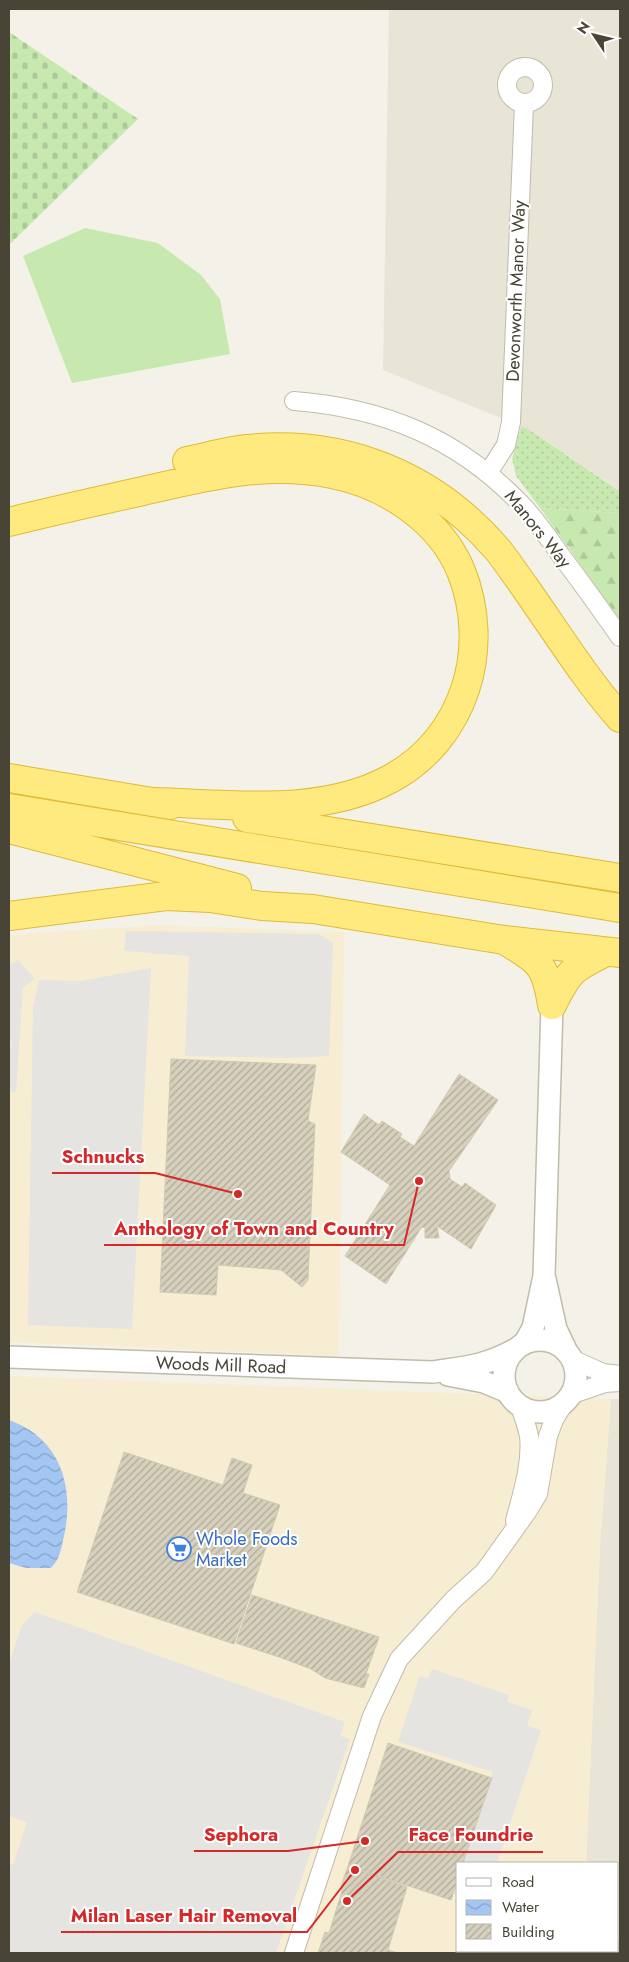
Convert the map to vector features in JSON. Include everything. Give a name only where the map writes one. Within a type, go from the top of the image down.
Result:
[{"type":"highway","points":[[9,503],[246,449],[283,447],[324,450],[386,466],[417,482],[447,502],[498,550],[584,672],[620,718]]},
{"type":"highway","points":[[9,522],[217,473],[278,468],[306,470],[334,474],[366,484],[399,500],[424,519],[444,542],[460,569],[471,601],[474,626],[473,659],[468,686],[451,721],[438,740],[416,762],[391,779],[362,791],[335,799],[304,804],[153,802]]},
{"type":"highway","points":[[9,778],[620,878]]},
{"type":"highway","points":[[9,808],[620,908]]},
{"type":"highway","points":[[9,828],[313,909]]},
{"type":"highway","points":[[9,916],[166,896],[210,898],[262,906],[313,909],[504,940],[613,953]]},
{"type":"highway","points":[[504,940],[529,954],[541,968],[548,982],[552,1006]]},
{"type":"highway","points":[[552,1006],[568,975],[578,965],[613,953]]},
{"type":"street","name":"Devonworth Manor Way","points":[[488,473],[506,445],[511,422],[524,104]]},
{"type":"street","name":"Manors Way","points":[[294,401],[322,403],[366,412],[396,421],[431,435],[467,457],[488,473],[521,504],[541,528],[620,637]]},
{"type":"street","points":[[512,1531],[528,1467],[529,1435],[504,1374],[506,1365],[533,1328],[544,1276],[552,1006]]},
{"type":"street","points":[[294,1953],[372,1716],[399,1659],[454,1599],[484,1572],[538,1494],[548,1436],[554,1420],[567,1399],[576,1378],[570,1355],[556,1329],[544,1276]]},
{"type":"street","points":[[520,1346],[542,1340],[551,1341],[570,1355],[604,1373],[620,1375]]},
{"type":"street","name":"Woods Mill Road","points":[[433,1372],[485,1364],[499,1359],[520,1346]]},
{"type":"street","name":"Woods Mill Road","points":[[9,1357],[433,1372],[484,1382],[514,1399]]},
{"type":"street","points":[[514,1399],[529,1410],[548,1411],[567,1399],[605,1384],[620,1382]]},
{"type":"shaded area","points":[[389,9],[620,9],[619,490],[528,429],[383,370]]},
{"type":"shaded area","points":[[158,925],[344,932],[339,1356],[9,1342],[9,935]]},
{"type":"shaded area","points":[[126,931],[319,934],[333,943],[329,1056],[290,1058],[185,1056],[189,956],[124,951]]},
{"type":"shaded area","points":[[18,960],[35,979],[23,987],[16,1092],[9,1091],[9,1048],[12,1047],[9,1033],[9,965]]},
{"type":"shaded area","points":[[151,968],[132,1329],[28,1325],[33,1007],[39,980],[81,981]]},
{"type":"shaded area","points":[[9,1376],[611,1399],[600,1545],[586,1862],[456,1862],[456,1952],[582,1953],[9,1953]]},
{"type":"shaded area","points":[[611,1399],[620,1399],[620,1953],[582,1953],[619,1952],[619,1862],[586,1862],[600,1545]]},
{"type":"shaded area","points":[[35,1612],[345,1722],[340,1736],[350,1739],[276,1953],[9,1953],[9,1863],[13,1865],[27,1822],[9,1816],[9,1664],[22,1625]]},
{"type":"shaded area","points":[[432,1669],[509,1695],[507,1702],[532,1710],[527,1726],[541,1730],[497,1862],[464,1862],[493,1772],[398,1742],[420,1676],[428,1678]]},
{"type":"green space","points":[[9,32],[138,119],[9,245]]},
{"type":"green space","points":[[85,228],[158,243],[201,275],[220,299],[230,354],[72,383],[23,256]]},
{"type":"green space","points":[[521,426],[618,490],[620,487],[620,513],[540,508],[516,476],[512,459]]},
{"type":"green space","points":[[540,508],[620,513],[620,620]]},
{"type":"water","points":[[9,1420],[26,1428],[41,1439],[52,1451],[60,1466],[65,1482],[67,1517],[64,1536],[58,1557],[51,1568],[26,1568],[9,1563]]},
{"type":"building","points":[[171,1059],[316,1065],[308,1121],[315,1124],[308,1280],[302,1287],[281,1270],[218,1265],[216,1295],[160,1292]]},
{"type":"building","points":[[459,1074],[498,1100],[449,1171],[450,1179],[462,1187],[465,1183],[496,1205],[471,1249],[437,1226],[439,1238],[425,1238],[425,1227],[421,1228],[386,1284],[345,1256],[390,1185],[341,1152],[364,1114],[379,1125],[382,1121],[402,1134],[400,1137],[414,1146]]},
{"type":"building","name":"Whole Foods Market","points":[[124,1452],[223,1485],[232,1458],[252,1465],[243,1493],[280,1505],[234,1644],[77,1592]]},
{"type":"building","points":[[252,1595],[379,1637],[366,1674],[369,1674],[364,1688],[325,1678],[311,1669],[236,1643]]},
{"type":"building","points":[[388,1743],[492,1778],[463,1862],[456,1862],[456,1886],[451,1900],[348,1866]]},
{"type":"building","points":[[348,1866],[407,1887],[388,1950],[398,1953],[318,1953],[325,1932],[329,1933]]},
{"type":"building","points":[[620,1941],[620,1953],[615,1953],[619,1952]]},
{"type":"place","name":"Anthology of Town and Country","points":[[419,1181]]},
{"type":"place","name":"Schnucks","points":[[238,1194]]},
{"type":"place","name":"Whole Foods Market","points":[[179,1549]]},
{"type":"place","name":"Sephora","points":[[365,1841]]},
{"type":"place","name":"Milan Laser Hair Removal","points":[[355,1870]]},
{"type":"place","name":"Face Foundrie","points":[[347,1901]]}]
